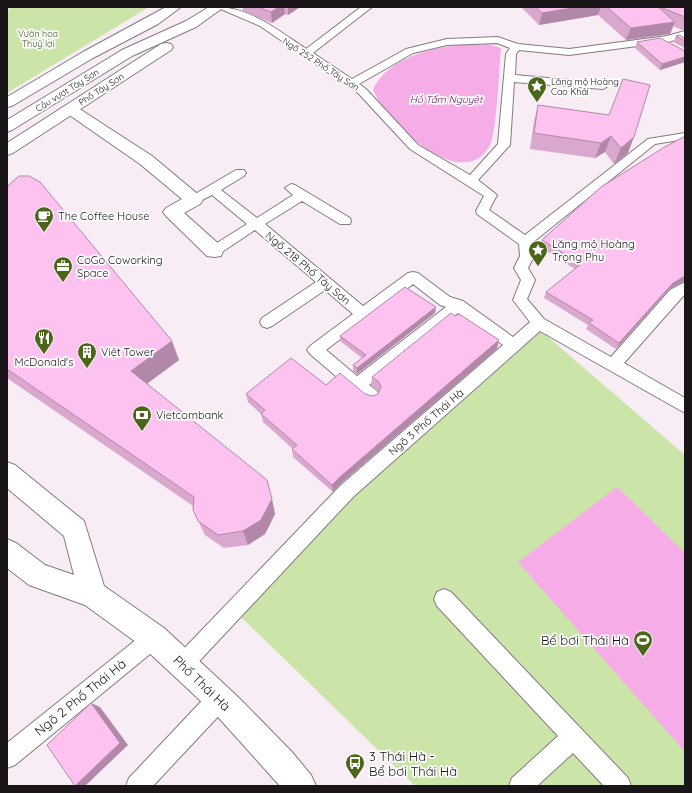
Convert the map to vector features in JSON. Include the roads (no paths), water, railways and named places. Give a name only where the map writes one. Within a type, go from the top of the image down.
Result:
[{"type":"main road","points":[[7,104],[88,55],[153,21],[175,7]]},
{"type":"main road","name":"Phố Tây Sơn","points":[[127,53],[190,24],[218,7]]},
{"type":"main road","points":[[127,53],[153,21]]},
{"type":"main road","name":"Phố Tây Sơn","points":[[7,150],[164,49],[190,24]]},
{"type":"main road","name":"Cầu vượt Tây Sơn","points":[[7,127],[127,53]]},
{"type":"main road","points":[[70,109],[146,160],[194,200]]},
{"type":"main road","name":"Ngõ 218 Phố Tây Sơn","points":[[194,200],[172,212],[214,251]]},
{"type":"main road","points":[[7,473],[75,529],[93,594]]},
{"type":"main road","name":"Phố Thái Hà","points":[[7,552],[38,576],[93,594],[154,638],[219,699],[282,763],[300,786]]},
{"type":"lane","name":"Ngõ 252 Phố Tây Sơn","points":[[221,7],[263,24],[305,54],[362,91],[414,147],[471,181],[491,195],[482,211],[525,242]]},
{"type":"lane","points":[[305,54],[367,7]]},
{"type":"lane","points":[[352,84],[410,51],[447,42],[498,40],[516,47],[569,52],[658,40],[685,34]]},
{"type":"lane","points":[[658,40],[672,47]]},
{"type":"lane","points":[[471,181],[504,145],[510,54],[516,47]]},
{"type":"lane","points":[[509,78],[603,86]]},
{"type":"lane","points":[[683,402],[539,323],[520,300],[528,280],[521,268],[527,256],[525,242],[652,141],[685,136]]},
{"type":"lane","points":[[194,200],[240,173]]},
{"type":"lane","points":[[212,189],[256,224],[296,192],[345,221]]},
{"type":"lane","name":"Ngõ 218 Phố Tây Sơn","points":[[214,251],[256,224],[363,314]]},
{"type":"lane","points":[[371,396],[315,350],[413,277],[445,301],[458,305],[514,345]]},
{"type":"lane","points":[[268,322],[326,283]]},
{"type":"lane","points":[[614,365],[675,294],[685,287]]},
{"type":"lane","points":[[357,385],[458,305]]},
{"type":"lane","name":"Ngõ 3 Phố Thái Hà","points":[[183,664],[347,491],[539,323]]},
{"type":"lane","points":[[444,599],[620,786]]},
{"type":"lane","name":"Ngõ 2 Phố Thái Hà","points":[[7,757],[154,638]]},
{"type":"lane","points":[[137,786],[219,699]]},
{"type":"lane","points":[[520,786],[574,737]]},
{"type":"water","name":"Hồ Tẩm Nguyệt","points":[[484,43],[501,48],[496,115],[492,140],[489,147],[476,159],[460,162],[443,158],[425,148],[408,134],[393,119],[373,90],[381,77],[392,67],[406,59],[437,49]]},
{"type":"water","name":"Bể bơi Thái Hà","points":[[617,487],[685,553],[685,752],[518,562]]},
{"type":"place","name":"Lăng mộ Hoàng Cao Khải","points":[[537,103]]},
{"type":"place","name":"The Coffee House","points":[[44,233]]},
{"type":"place","name":"Lăng mộ Hoàng Trọng Phu","points":[[538,267]]},
{"type":"place","name":"CoGo Coworking Space","points":[[63,283]]},
{"type":"place","name":"McDonald's","points":[[44,355]]},
{"type":"place","name":"Việt Tower","points":[[87,369]]},
{"type":"place","name":"Vietcombank","points":[[142,432]]},
{"type":"place","name":"Bể bơi Thái Hà","points":[[643,657]]},
{"type":"place","name":"3 Thái Hà - Bể bơi Thái Hà","points":[[355,780]]},
{"type":"park label","name":"Vườn hoa Thuỷ lợi","points":[[38,38]]}]
